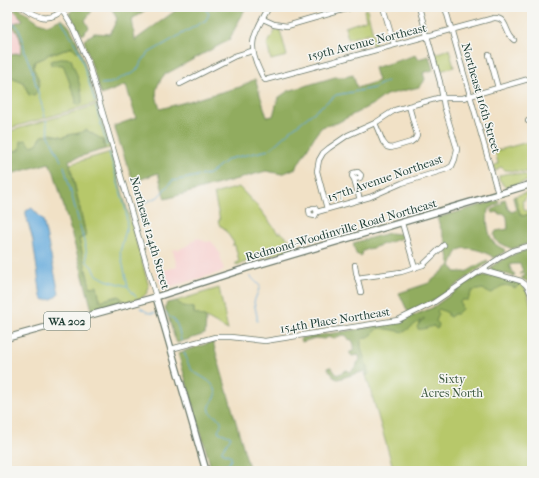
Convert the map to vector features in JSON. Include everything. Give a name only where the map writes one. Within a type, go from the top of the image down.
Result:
[{"type":"main road","name":"Redmond-Woodinville Road Northeast","points":[[156,297],[248,268],[532,184]]},
{"type":"main road","name":"WA 202","points":[[7,338],[156,297]]},
{"type":"main road","name":"Northeast 124th Street","points":[[156,297],[206,471]]},
{"type":"street","points":[[22,7],[40,17],[47,18],[55,16],[61,9],[67,7]]},
{"type":"street","points":[[180,84],[234,56],[252,51],[254,38],[269,7]]},
{"type":"street","points":[[263,19],[274,24],[287,26],[353,7]]},
{"type":"street","points":[[383,7],[394,44]]},
{"type":"street","points":[[419,7],[440,82],[442,98]]},
{"type":"street","name":"Northeast 116th Street","points":[[446,7],[498,194]]},
{"type":"street","name":"Northeast 124th Street","points":[[61,9],[78,36],[88,62],[156,297]]},
{"type":"street","name":"159th Avenue Northeast","points":[[252,51],[254,60],[263,79],[268,80],[394,44],[427,37],[494,18],[500,18],[505,24],[510,37],[514,40]]},
{"type":"street","points":[[489,55],[498,88]]},
{"type":"street","points":[[328,209],[317,171],[319,160],[323,153],[340,140],[375,123],[395,110],[431,99],[463,98],[532,78]]},
{"type":"street","name":"157th Avenue Northeast","points":[[317,212],[360,200],[402,183],[447,169],[452,166],[457,149],[442,98]]},
{"type":"street","points":[[375,123],[383,142],[387,147],[391,148],[411,142],[417,135],[410,106]]},
{"type":"street","points":[[354,179],[360,200]]},
{"type":"street","points":[[402,223],[415,268]]},
{"type":"street","points":[[357,278],[401,272],[423,265],[444,245]]},
{"type":"street","name":"154th Place Northeast","points":[[171,349],[215,337],[231,337],[265,341],[398,320],[433,303],[506,254],[532,245]]},
{"type":"street","points":[[356,265],[357,278],[361,292]]},
{"type":"street","points":[[482,270],[521,281],[526,284],[532,299]]},
{"type":"shaded area","points":[[7,7],[17,7],[23,11],[37,53],[7,63]]},
{"type":"shaded area","points":[[199,238],[206,242],[211,241],[219,252],[224,270],[169,287],[162,286],[157,272],[177,267],[173,250],[178,250]]},
{"type":"green space","points":[[7,7],[17,7],[39,22],[47,25],[61,19],[65,21],[75,37],[80,49],[77,52],[72,47],[57,53],[50,53],[44,58],[35,61],[33,68],[39,85],[34,96],[29,95],[24,83],[7,74],[7,57],[16,53],[20,54],[21,50],[19,36],[13,27],[15,23],[23,20],[14,10]]},
{"type":"green space","points":[[77,7],[95,7],[85,20],[89,28],[82,35],[69,13]]},
{"type":"green space","points":[[111,7],[150,7],[132,19],[135,40],[175,11],[176,7],[246,7],[229,40],[164,75],[158,84],[156,91],[160,109],[240,87],[255,79],[267,117],[273,116],[278,98],[288,91],[335,77],[353,75],[357,88],[378,81],[374,68],[416,55],[418,59],[429,56],[433,70],[423,73],[425,79],[419,87],[386,95],[375,103],[337,123],[322,127],[316,134],[296,168],[282,174],[266,171],[165,199],[158,173],[133,182],[114,126],[136,118],[126,85],[101,95],[84,40],[94,33],[110,34],[117,19]]},
{"type":"green space","points":[[367,9],[376,46],[373,47],[369,33],[348,39],[345,27],[366,20],[364,10]]},
{"type":"green space","points":[[280,30],[287,56],[271,60],[267,44],[275,31]]},
{"type":"green space","points":[[72,47],[80,49],[97,103],[7,129],[7,74],[24,83],[29,95],[39,80],[33,68],[35,61],[44,58],[50,53],[57,53]]},
{"type":"green space","points":[[449,49],[454,67],[440,71],[435,54]]},
{"type":"green space","points":[[65,58],[71,59],[77,75],[82,98],[82,104],[80,105],[76,105],[75,96],[63,65],[51,65],[50,61]]},
{"type":"green space","points":[[97,105],[110,148],[105,149],[103,140],[86,130],[64,137],[51,134],[38,144],[7,153],[7,132]]},
{"type":"green space","points":[[86,130],[103,140],[105,149],[69,160],[86,236],[79,239],[90,287],[97,286],[100,301],[119,296],[123,301],[92,310],[54,172],[49,163],[7,175],[7,153],[20,150],[21,141],[26,140],[31,146],[37,144],[42,136],[51,134],[64,137]]},
{"type":"green space","points":[[532,141],[532,173],[505,170],[501,167],[498,168],[497,171],[495,170],[494,166],[498,163],[495,151]]},
{"type":"green space","points":[[111,152],[149,287],[146,294],[143,296],[136,300],[125,302],[119,296],[100,301],[90,287],[79,239],[86,236],[70,164]]},
{"type":"green space","points":[[510,173],[532,176],[532,180],[505,187],[499,179],[499,176]]},
{"type":"green space","points":[[239,187],[259,208],[278,233],[281,232],[291,242],[293,249],[236,265],[239,261],[235,245],[232,245],[234,243],[223,227],[220,226],[214,194]]},
{"type":"green space","points":[[532,191],[532,197],[528,196],[522,201],[525,211],[532,209],[532,213],[523,216],[520,214],[515,196]]},
{"type":"green space","points":[[515,196],[520,214],[523,216],[532,213],[532,242],[512,249],[496,241],[494,235],[496,231],[508,229],[507,217],[505,214],[499,214],[498,212],[493,213],[491,211],[505,199],[508,209],[512,212],[516,210],[513,197]]},
{"type":"green space","points":[[499,200],[498,204],[488,210],[487,223],[489,233],[493,241],[495,244],[504,249],[505,252],[494,258],[482,251],[466,248],[461,249],[458,251],[451,265],[455,272],[466,272],[487,260],[489,262],[439,297],[408,312],[399,293],[429,283],[450,265],[446,242],[437,218]]},
{"type":"green space","points":[[389,233],[401,234],[402,238],[363,251],[361,256],[356,254],[353,243]]},
{"type":"green space","points":[[532,248],[532,268],[528,273],[530,280],[529,282],[522,279],[522,277],[525,276],[524,273],[519,274],[523,271],[520,264],[510,265],[510,268],[515,275],[513,276],[491,270],[492,266],[507,257]]},
{"type":"green space","name":"Sixty Acres North","points":[[481,276],[497,277],[521,284],[527,292],[529,299],[532,311],[532,471],[394,471],[353,330],[397,322],[432,308],[474,278]]},
{"type":"green space","points":[[481,276],[494,276],[519,283],[519,285],[516,288],[505,285],[492,293],[483,289],[472,291],[468,300],[462,300],[460,302],[462,309],[457,314],[450,317],[448,316],[448,313],[439,309],[437,311],[439,314],[436,321],[439,324],[438,328],[436,329],[434,326],[418,329],[417,326],[424,318],[404,332],[381,328],[376,329],[371,336],[364,338],[361,341],[361,348],[369,374],[366,376],[365,371],[338,379],[335,378],[328,369],[331,367],[337,375],[347,370],[350,372],[357,366],[357,363],[360,360],[359,355],[352,356],[350,354],[350,352],[353,351],[354,346],[352,340],[348,339],[347,336],[342,335],[332,339],[329,337],[324,339],[315,338],[302,342],[300,340],[301,338],[367,328],[403,320],[432,308],[474,278]]},
{"type":"green space","points":[[219,288],[228,330],[194,313],[194,308],[183,306],[176,301]]},
{"type":"green space","points":[[176,301],[183,306],[194,308],[194,313],[206,318],[205,334],[177,343],[165,307],[167,303]]},
{"type":"green space","points":[[213,342],[250,471],[212,471],[178,353]]},
{"type":"water","points":[[32,208],[43,220],[59,293],[49,300],[44,300],[41,297],[33,241],[26,215],[26,211]]},
{"type":"waterway","points":[[101,84],[111,83],[132,74],[136,71],[147,54],[206,20],[209,14],[204,7]]},
{"type":"waterway","points":[[7,19],[17,26],[22,37],[25,53],[32,70],[45,117]]},
{"type":"waterway","points":[[62,21],[79,51],[95,102]]},
{"type":"waterway","points":[[139,205],[158,197],[172,181],[209,174],[228,159],[269,150],[291,130],[336,95],[374,88],[387,81]]},
{"type":"waterway","points":[[96,107],[107,146]]},
{"type":"waterway","points":[[46,120],[49,136],[61,161]]},
{"type":"waterway","points":[[109,152],[126,211],[127,226],[120,252],[128,287],[136,297]]},
{"type":"waterway","points":[[64,166],[86,249],[87,262],[97,275],[106,280],[127,286]]},
{"type":"waterway","points":[[250,276],[260,286],[254,302],[257,321]]},
{"type":"waterway","points":[[140,308],[149,313],[155,313]]},
{"type":"waterway","points":[[166,312],[168,316],[176,323],[181,341]]},
{"type":"waterway","points":[[184,352],[191,369],[209,381],[216,392],[216,395],[209,408],[211,414],[221,422],[218,430],[219,432],[231,437],[222,450],[222,452],[231,456],[231,460],[227,465],[227,471]]},
{"type":"waterway","points":[[213,471],[214,466],[226,465]]}]
